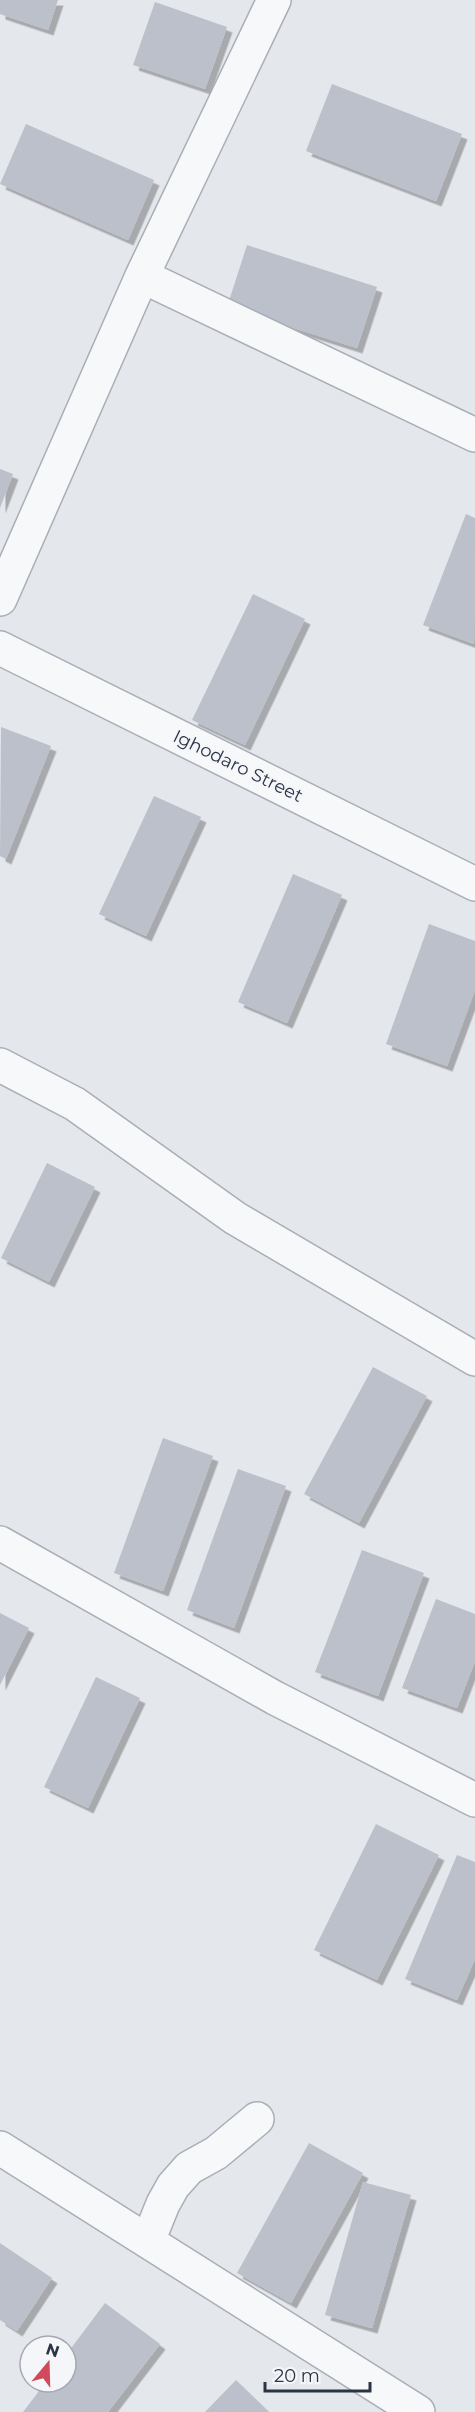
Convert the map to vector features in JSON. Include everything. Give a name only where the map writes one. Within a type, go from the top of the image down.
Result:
[{"type":"street","points":[[0,599],[142,276],[274,0]]},
{"type":"street","points":[[142,276],[475,435]]},
{"type":"street","name":"Ighodaro Street","points":[[0,648],[475,884]]},
{"type":"street","points":[[0,1065],[75,1104],[235,1218],[475,1359]]},
{"type":"street","points":[[0,1543],[275,1698],[475,1800]]},
{"type":"street","points":[[148,2241],[173,2186],[189,2168],[216,2153],[257,2119]]},
{"type":"street","points":[[0,2148],[418,2412]]},
{"type":"building","points":[[0,0],[58,0],[48,30],[0,14]]},
{"type":"building","points":[[155,2],[227,27],[205,89],[133,65]]},
{"type":"building","points":[[332,84],[462,134],[436,201],[306,151]]},
{"type":"building","points":[[26,124],[154,180],[128,240],[0,184]]},
{"type":"building","points":[[247,245],[377,287],[357,348],[227,307]]},
{"type":"building","points":[[0,469],[13,474],[0,508]]},
{"type":"building","points":[[466,514],[475,518],[474,644],[423,625]]},
{"type":"building","points":[[253,594],[305,619],[245,745],[192,720]]},
{"type":"building","points":[[1,727],[51,746],[6,859],[0,856]]},
{"type":"building","points":[[154,796],[201,817],[146,936],[99,914]]},
{"type":"building","points":[[293,874],[342,895],[287,1023],[238,1002]]},
{"type":"building","points":[[429,924],[475,941],[475,990],[447,1066],[386,1044]]},
{"type":"building","points":[[47,1163],[95,1187],[49,1282],[1,1258]]},
{"type":"building","points":[[373,1367],[427,1396],[359,1523],[304,1494]]},
{"type":"building","points":[[163,1438],[213,1456],[163,1591],[114,1573]]},
{"type":"building","points":[[238,1469],[286,1486],[234,1628],[187,1610]]},
{"type":"building","points":[[362,1550],[424,1573],[378,1696],[315,1672]]},
{"type":"building","points":[[436,1599],[475,1614],[475,1661],[457,1708],[402,1688]]},
{"type":"building","points":[[0,1613],[29,1628],[0,1685]]},
{"type":"building","points":[[96,1677],[140,1698],[88,1808],[44,1787]]},
{"type":"building","points":[[376,1824],[439,1855],[377,1980],[314,1950]]},
{"type":"building","points":[[457,1855],[475,1862],[475,1959],[457,2000],[405,1979]]},
{"type":"building","points":[[309,2143],[363,2173],[291,2303],[237,2273]]},
{"type":"building","points":[[363,2182],[411,2195],[372,2328],[325,2315]]},
{"type":"building","points":[[0,2243],[52,2278],[17,2331],[0,2320]]},
{"type":"building","points":[[105,2303],[160,2344],[108,2412],[23,2412],[37,2394],[78,2394],[78,2339]]},
{"type":"building","points":[[236,2380],[269,2412],[205,2412]]}]
